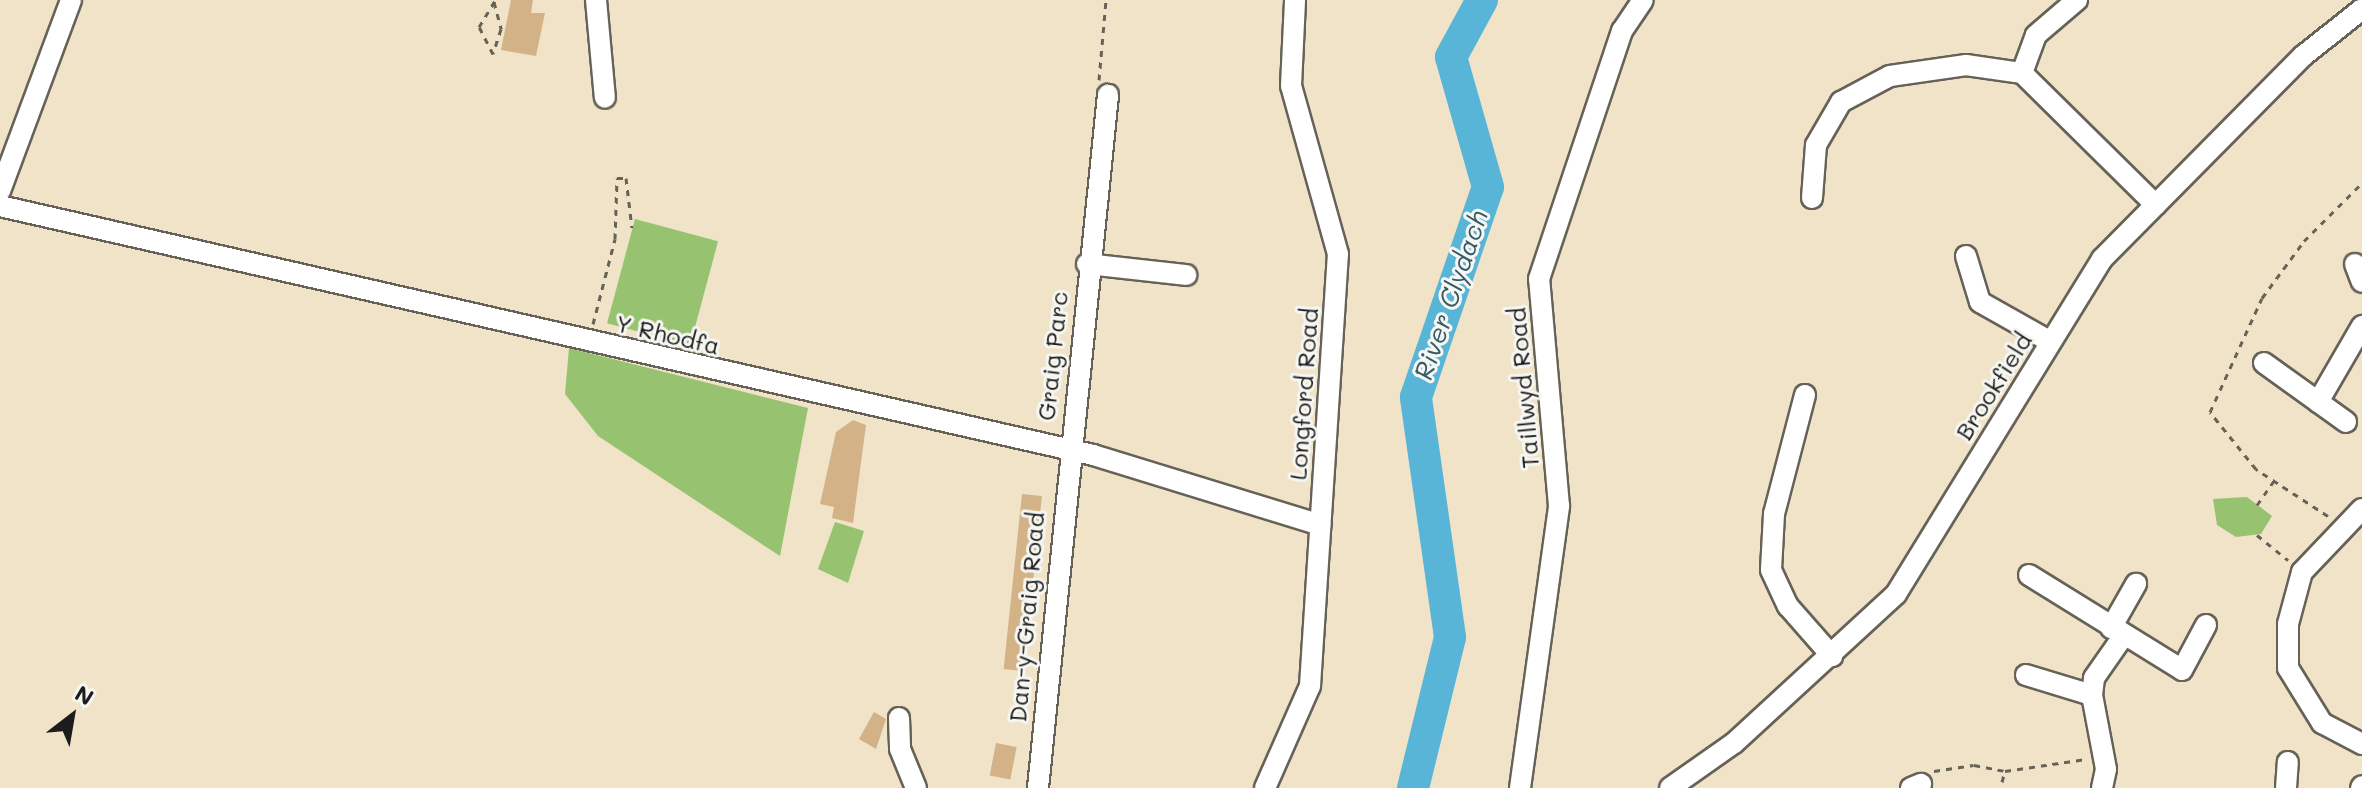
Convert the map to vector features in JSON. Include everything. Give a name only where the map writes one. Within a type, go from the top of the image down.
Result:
[{"type":"street","points":[[0,191],[71,0]]},
{"type":"street","points":[[596,0],[604,89]]},
{"type":"street","name":"Longford Road","points":[[1265,788],[1310,686],[1338,254],[1291,86],[1295,0]]},
{"type":"street","name":"Taillwyd Road","points":[[1521,788],[1559,506],[1539,279],[1622,31],[1643,0]]},
{"type":"street","points":[[2022,73],[2036,35],[2077,0]]},
{"type":"street","name":"Brookfield","points":[[1670,788],[1734,743],[1896,594],[2102,259],[2303,56],[2362,9]]},
{"type":"street","points":[[1812,198],[1816,145],[1841,102],[1890,76],[1966,65],[2022,73],[2156,205]]},
{"type":"street","name":"Graig Parc","points":[[1068,452],[1108,95]]},
{"type":"street","name":"Y Rhodfa","points":[[0,206],[588,342],[904,423],[1068,452],[1320,525]]},
{"type":"street","points":[[1966,256],[1980,302],[2051,342]]},
{"type":"street","name":"Graig Parc","points":[[1087,264],[1186,275]]},
{"type":"street","points":[[2318,402],[2359,340]]},
{"type":"street","points":[[2264,363],[2346,422]]},
{"type":"street","points":[[1805,395],[1774,514],[1771,570],[1788,606],[1832,656]]},
{"type":"street","name":"Dan-y-Graig Road","points":[[1038,788],[1068,452]]},
{"type":"street","points":[[2362,509],[2302,572],[2288,624],[2288,668],[2322,723],[2362,744]]},
{"type":"street","points":[[2029,575],[2182,670],[2206,625]]},
{"type":"street","points":[[2102,788],[2104,751],[2092,695],[2094,678],[2118,631],[2136,584]]},
{"type":"street","points":[[2026,675],[2092,695]]},
{"type":"street","points":[[899,718],[900,749],[916,788]]},
{"type":"street","points":[[2286,788],[2288,762]]},
{"type":"path","points":[[1106,0],[1098,93],[1108,95]]},
{"type":"path","points":[[494,1],[501,29],[493,54],[479,34],[494,1]]},
{"type":"path","points":[[588,342],[613,254],[617,178],[626,178],[632,228]]},
{"type":"path","points":[[2257,505],[2274,481]]},
{"type":"path","points":[[2257,535],[2302,572]]},
{"type":"path","points":[[1916,786],[1931,772],[1974,765],[2005,771],[2062,758],[2067,766],[2104,751]]},
{"type":"path","points":[[2002,782],[2005,771]]},
{"type":"green space","points":[[635,219],[718,241],[690,346],[607,323]]},
{"type":"green space","points":[[569,348],[808,408],[780,556],[598,436],[565,394]]},
{"type":"green space","points":[[2247,497],[2272,516],[2261,534],[2236,537],[2217,525],[2213,499]]},
{"type":"green space","points":[[835,522],[864,531],[848,583],[818,569]]},
{"type":"building","points":[[511,0],[533,0],[531,13],[545,13],[536,56],[501,50]]},
{"type":"building","points":[[853,420],[866,425],[853,523],[832,518],[834,507],[820,504],[836,432]]},
{"type":"building","points":[[1022,494],[1042,496],[1023,671],[1004,669]]},
{"type":"building","points":[[874,712],[886,719],[876,749],[859,739]]},
{"type":"building","points":[[996,743],[1017,747],[1010,779],[990,775]]},
{"type":"waterway","name":"River Clydach","points":[[1413,788],[1450,637],[1416,397],[1488,187],[1451,57],[1482,0]]}]
